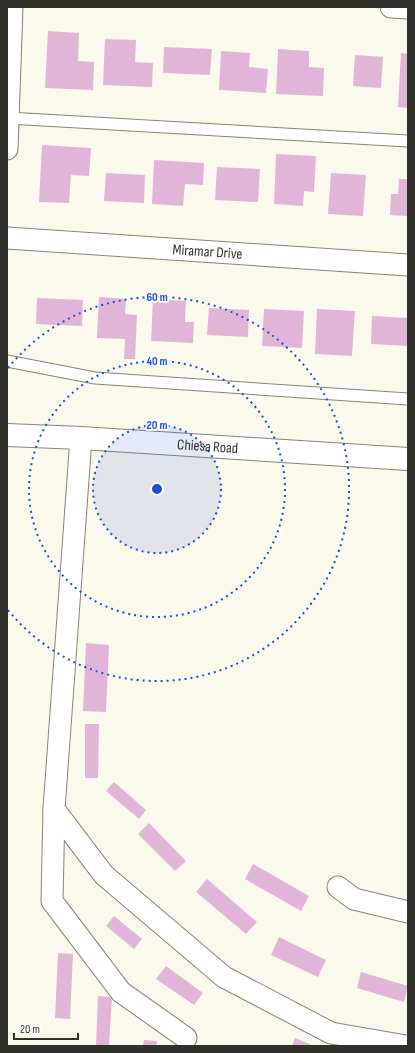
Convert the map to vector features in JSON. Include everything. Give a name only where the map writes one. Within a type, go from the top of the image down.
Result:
[{"type":"main road","name":"Chiesa Road","points":[[7,435],[81,438],[408,459]]},
{"type":"street","points":[[7,149],[12,7]]},
{"type":"street","points":[[391,7],[408,8]]},
{"type":"street","name":"Miramar Drive","points":[[7,238],[408,265]]},
{"type":"street","points":[[81,438],[54,808],[52,901],[121,992],[186,1038]]},
{"type":"street","points":[[54,808],[104,875],[224,977],[331,1033],[406,1046]]},
{"type":"street","points":[[338,887],[354,899],[408,912]]},
{"type":"lane","points":[[8,118],[408,141]]},
{"type":"lane","points":[[7,360],[95,378],[408,399]]},
{"type":"building","points":[[48,31],[79,33],[78,61],[94,62],[93,90],[45,88]]},
{"type":"building","points":[[105,39],[136,40],[135,62],[153,63],[152,87],[103,85]]},
{"type":"building","points":[[164,47],[212,49],[210,75],[163,73]]},
{"type":"building","points":[[278,49],[309,51],[309,67],[324,68],[323,96],[276,94]]},
{"type":"building","points":[[221,51],[250,53],[249,67],[268,69],[266,93],[219,90]]},
{"type":"building","points":[[401,53],[408,54],[408,108],[398,107]]},
{"type":"building","points":[[355,55],[383,57],[381,88],[353,86]]},
{"type":"building","points":[[42,145],[91,148],[89,176],[71,175],[69,203],[39,202]]},
{"type":"building","points":[[276,154],[316,156],[314,192],[304,191],[303,206],[274,204]]},
{"type":"building","points":[[154,160],[204,163],[203,185],[185,184],[183,206],[152,204]]},
{"type":"building","points":[[217,167],[260,169],[258,202],[215,200]]},
{"type":"building","points":[[106,173],[145,175],[144,203],[104,201]]},
{"type":"building","points":[[331,173],[366,175],[363,216],[328,214]]},
{"type":"building","points":[[399,179],[408,179],[408,216],[390,215],[391,194],[398,194]]},
{"type":"building","points":[[99,297],[126,299],[125,314],[137,315],[135,359],[124,359],[125,339],[97,338]]},
{"type":"building","points":[[37,298],[83,300],[82,326],[36,324]]},
{"type":"building","points":[[153,299],[186,301],[185,322],[194,322],[193,343],[151,341]]},
{"type":"building","points":[[209,308],[249,310],[248,337],[207,335]]},
{"type":"building","points":[[264,309],[304,311],[302,348],[262,346]]},
{"type":"building","points":[[317,309],[355,311],[352,356],[315,354]]},
{"type":"building","points":[[372,316],[408,318],[408,346],[371,344]]},
{"type":"building","points":[[86,643],[109,645],[106,712],[83,711]]},
{"type":"building","points":[[85,724],[99,724],[98,778],[85,778]]},
{"type":"building","points":[[114,782],[146,810],[139,819],[106,791]]},
{"type":"building","points":[[149,823],[186,861],[175,871],[138,834]]},
{"type":"building","points":[[253,864],[309,896],[301,911],[245,879]]},
{"type":"building","points":[[207,879],[257,922],[246,934],[196,892]]},
{"type":"building","points":[[114,916],[142,939],[134,949],[106,926]]},
{"type":"building","points":[[279,937],[326,960],[318,977],[271,955]]},
{"type":"building","points":[[58,953],[73,954],[70,1019],[55,1018]]},
{"type":"building","points":[[166,966],[203,993],[194,1005],[156,979]]},
{"type":"building","points":[[361,972],[408,986],[404,1002],[357,988]]},
{"type":"building","points":[[98,996],[112,997],[109,1046],[96,1046]]},
{"type":"building","points":[[295,1038],[314,1046],[292,1046]]},
{"type":"building","points":[[144,1040],[157,1041],[156,1046],[143,1046]]}]
